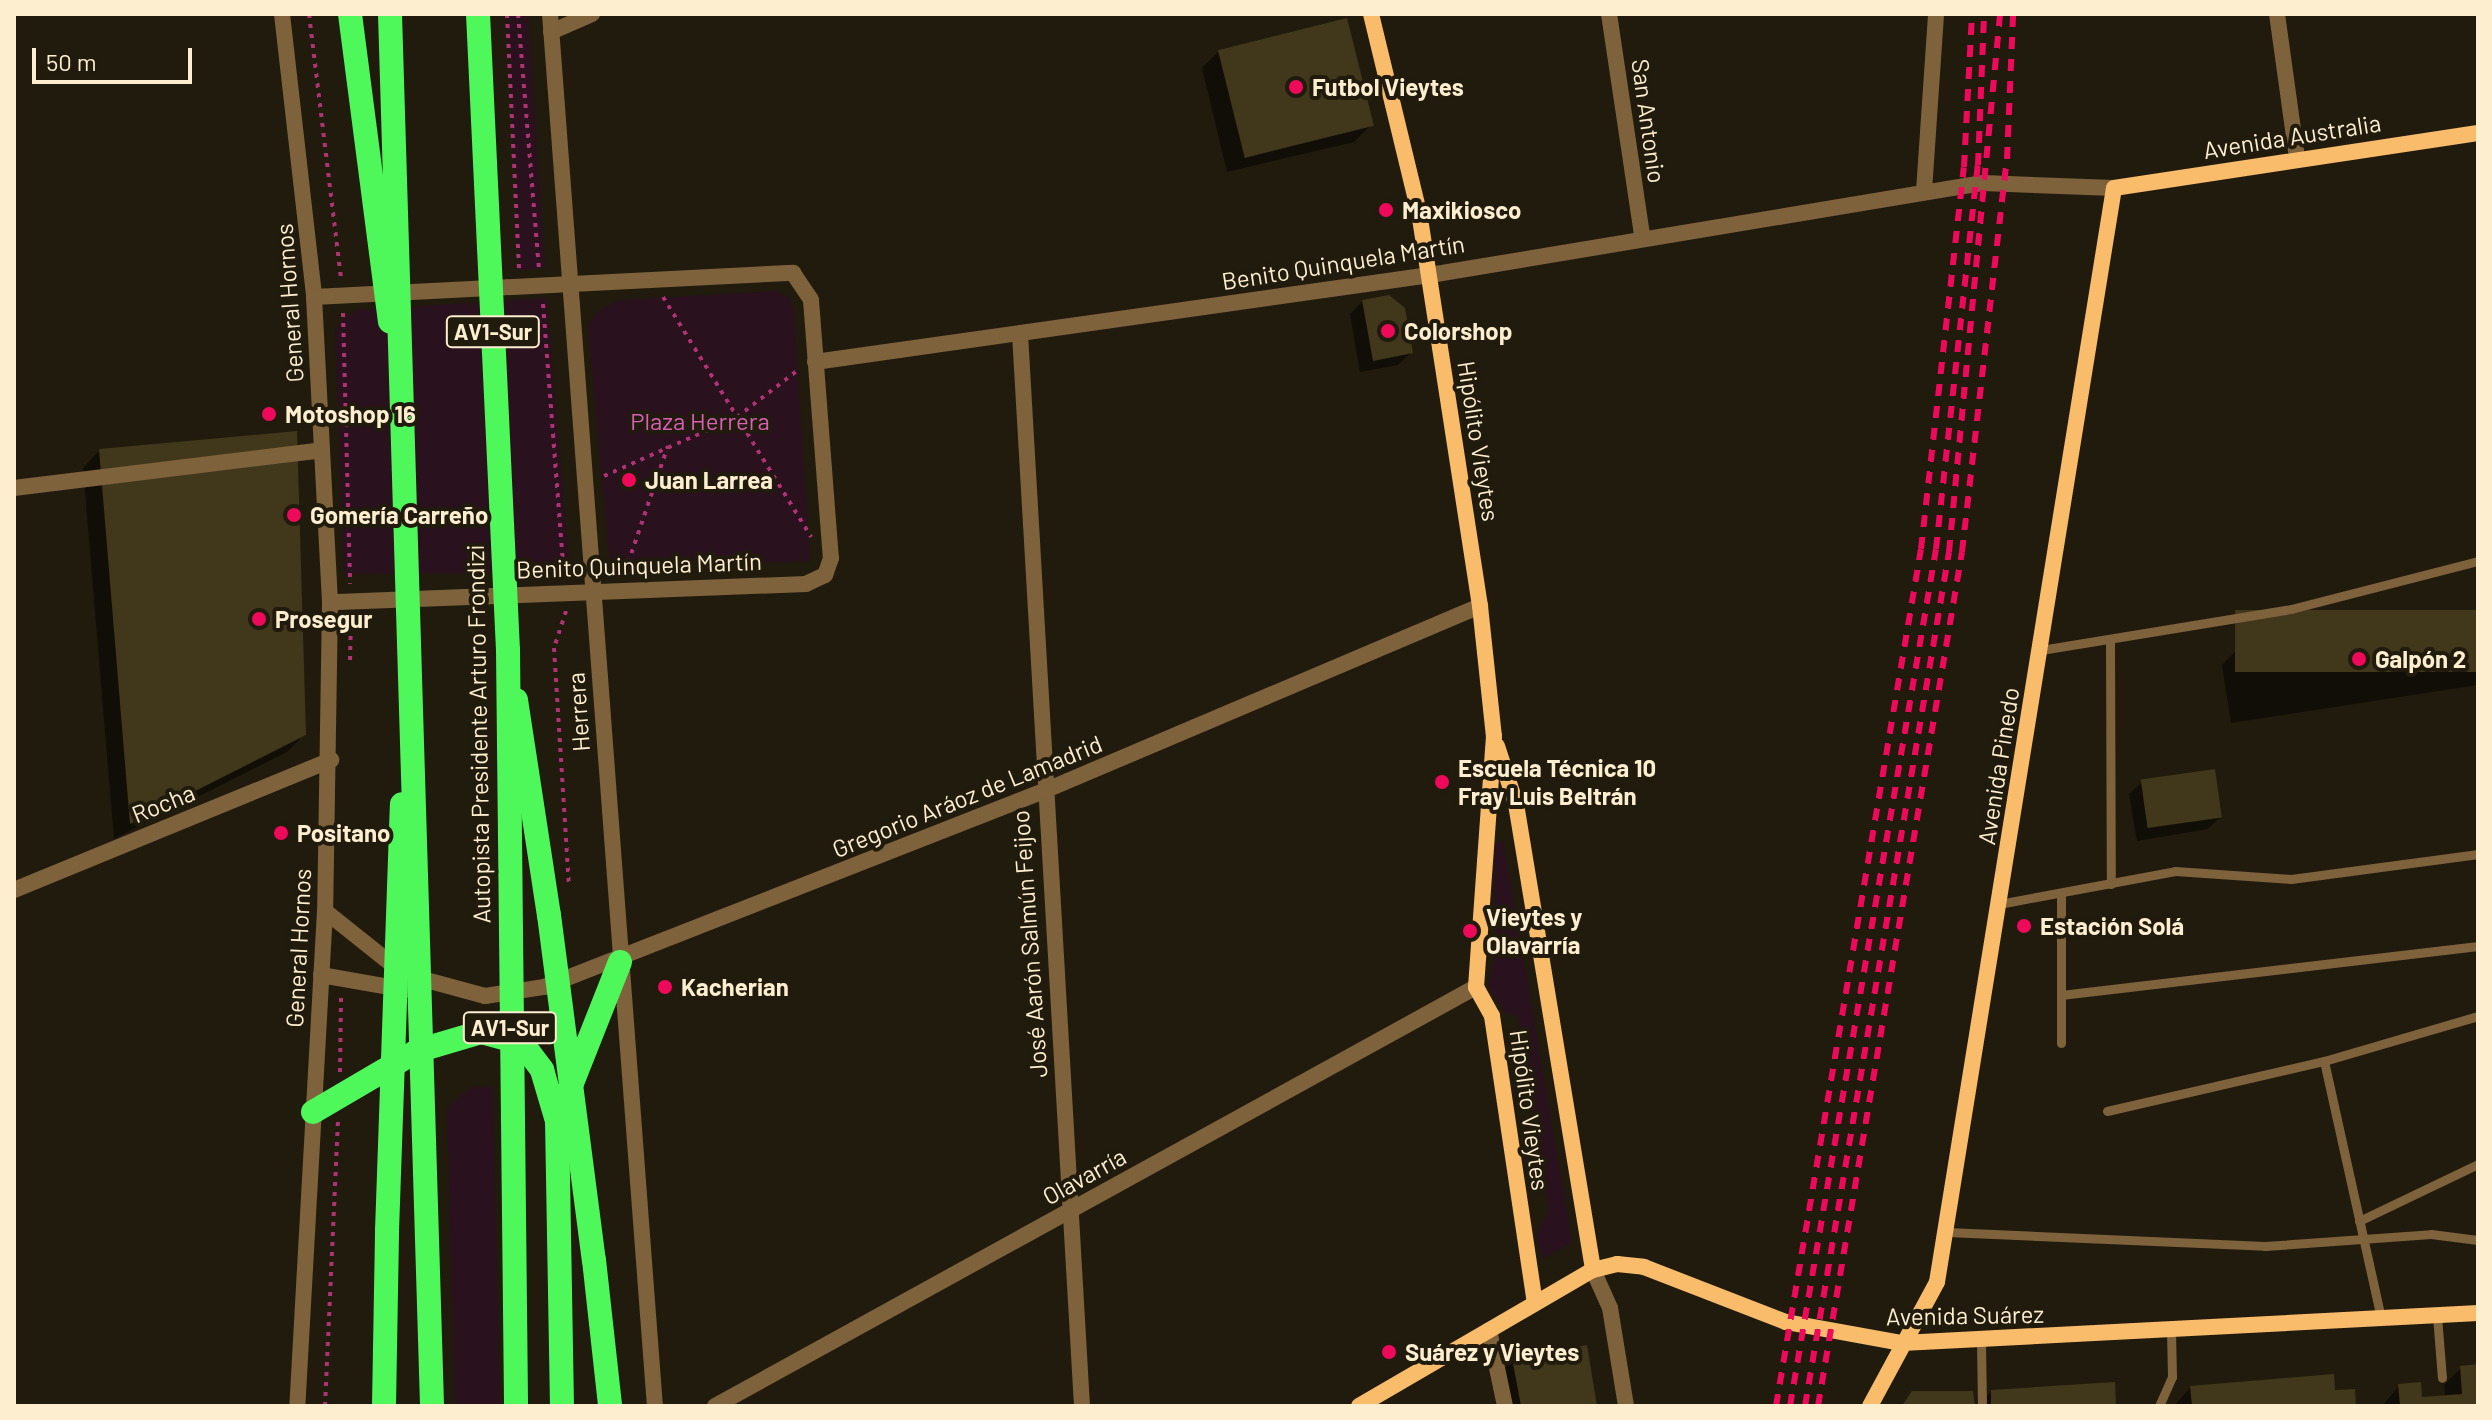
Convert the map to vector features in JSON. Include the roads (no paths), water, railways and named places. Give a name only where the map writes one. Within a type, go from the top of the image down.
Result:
[{"type":"highway","points":[[350,14],[406,446]]},
{"type":"highway","points":[[390,14],[406,446],[432,1406]]},
{"type":"highway","name":"Autopista Presidente Arturo Frondizi","points":[[478,14],[508,650],[516,1406]]},
{"type":"highway","points":[[508,650],[578,1101],[610,1406]]},
{"type":"highway","points":[[384,1406],[402,807],[414,738]]},
{"type":"highway","points":[[557,1121],[620,962]]},
{"type":"highway","points":[[313,1112],[417,1051],[481,1032],[522,1043],[542,1070],[557,1121],[562,1406]]},
{"type":"main road","name":"Hipólito Vieytes","points":[[1371,14],[1430,275],[1480,606],[1494,736],[1476,987],[1492,1016],[1535,1303]]},
{"type":"main road","name":"Avenida Australia","points":[[2114,188],[2478,133]]},
{"type":"main road","name":"Avenida Pinedo","points":[[1870,1406],[1937,1282],[2114,188]]},
{"type":"main road","name":"Hipólito Vieytes","points":[[1494,736],[1516,804],[1593,1270]]},
{"type":"main road","name":"Avenida Suárez","points":[[1359,1406],[1593,1270],[1644,1267],[1786,1322],[1902,1343],[1981,1342],[2478,1313]]},
{"type":"street","name":"General Hornos","points":[[282,14],[314,297],[330,602],[331,760],[325,911],[297,1406]]},
{"type":"street","name":"Herrera","points":[[550,14],[655,1406]]},
{"type":"street","points":[[551,32],[592,14]]},
{"type":"street","name":"San Antonio","points":[[1609,14],[1642,236]]},
{"type":"street","points":[[1924,191],[1936,14]]},
{"type":"street","points":[[2277,14],[2297,159]]},
{"type":"street","name":"Benito Quinquela Martín","points":[[330,602],[593,589],[806,584],[825,575],[829,539],[815,362],[1430,275],[1642,236],[1924,191],[2023,181],[2114,188]]},
{"type":"street","points":[[314,297],[765,270],[802,281],[815,362]]},
{"type":"street","name":"José Aarón Salmún Feijoo","points":[[1020,334],[1044,791],[1082,1406]]},
{"type":"street","points":[[14,488],[322,450]]},
{"type":"street","name":"Gregorio Aráoz de Lamadrid","points":[[321,975],[463,993],[513,995],[620,962],[1044,791],[1480,606]]},
{"type":"street","name":"Rocha","points":[[14,890],[331,760]]},
{"type":"street","name":"Gregorio Aráoz de Lamadrid","points":[[325,911],[404,974],[463,993]]},
{"type":"street","name":"Olavarría","points":[[715,1406],[1476,987]]},
{"type":"street","points":[[1593,1270],[1610,1308],[1626,1406]]},
{"type":"street","points":[[1489,1330],[1505,1406]]},
{"type":"lane","points":[[2041,650],[2291,609],[2478,561]]},
{"type":"lane","points":[[2110,641],[2111,884]]},
{"type":"lane","points":[[1999,904],[2193,869],[2306,878],[2478,854]]},
{"type":"lane","points":[[2061,893],[2061,1043]]},
{"type":"lane","points":[[2061,995],[2478,946]]},
{"type":"lane","points":[[2107,1111],[2324,1061],[2478,1016]]},
{"type":"lane","points":[[2324,1061],[2381,1319]]},
{"type":"lane","points":[[2359,1221],[2478,1164]]},
{"type":"lane","points":[[1947,1232],[2265,1246],[2431,1234],[2478,1240]]},
{"type":"lane","points":[[2437,1316],[2442,1378]]},
{"type":"lane","points":[[2159,1406],[2172,1377],[2171,1331]]},
{"type":"lane","points":[[1981,1342],[1982,1406]]},
{"type":"railway","points":[[1776,1406],[1921,549],[1964,167],[1972,14]]},
{"type":"railway","points":[[1790,1406],[1936,549],[1978,165],[1984,14]]},
{"type":"railway","points":[[1805,1406],[1949,552],[2000,14]]},
{"type":"railway","points":[[1818,1406],[1962,552],[2007,159],[2013,14]]},
{"type":"place","name":"Futbol Vieytes","points":[[1296,87]]},
{"type":"place","name":"Maxikiosco","points":[[1386,210]]},
{"type":"place","name":"Colorshop","points":[[1388,331]]},
{"type":"place","name":"Motoshop 16","points":[[269,414]]},
{"type":"place","name":"Juan Larrea","points":[[629,480]]},
{"type":"place","name":"Gomería Carreño","points":[[294,515]]},
{"type":"place","name":"Prosegur","points":[[259,619]]},
{"type":"place","name":"Galpón 2","points":[[2359,659]]},
{"type":"place","name":"Escuela Técnica 10 Fray Luis Beltrán","points":[[1442,782]]},
{"type":"place","name":"Positano","points":[[281,833]]},
{"type":"place","name":"Estación Solá","points":[[2024,926]]},
{"type":"place","name":"Vieytes y Olavarría","points":[[1470,931]]},
{"type":"place","name":"Kacherian","points":[[665,987]]},
{"type":"place","name":"Suárez y Vieytes","points":[[1389,1352]]},
{"type":"park label","name":"Plaza Herrera","points":[[700,421]]}]
